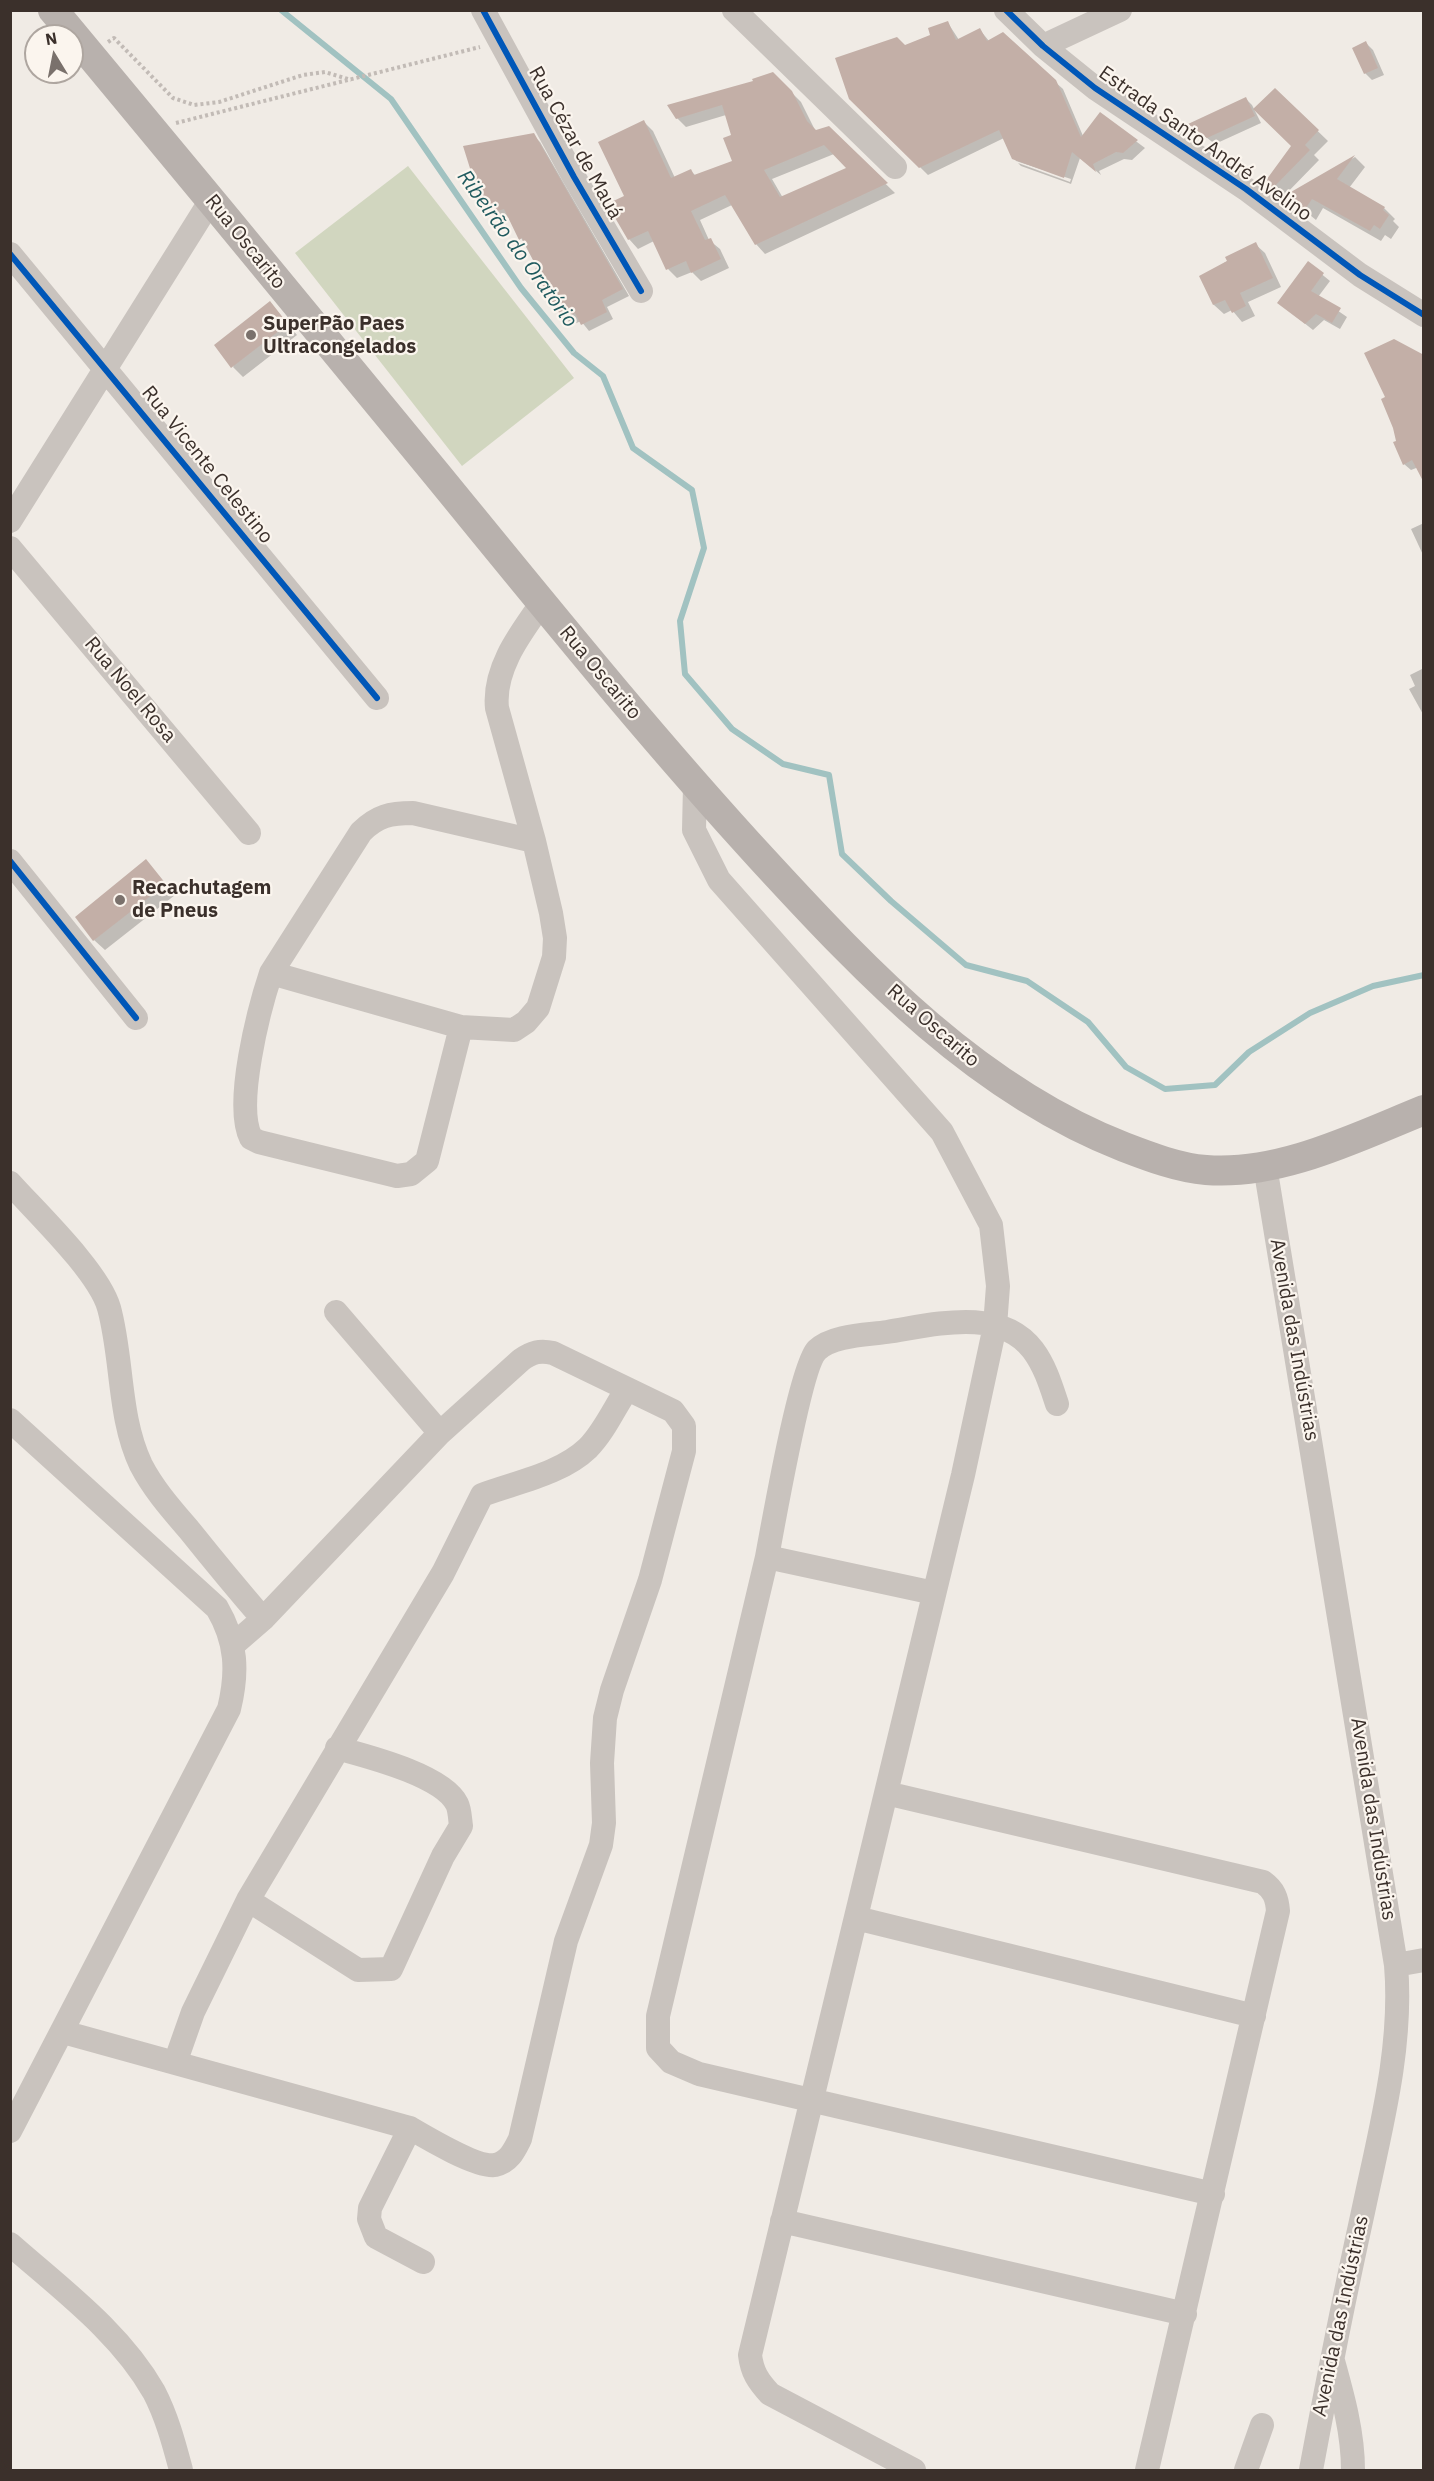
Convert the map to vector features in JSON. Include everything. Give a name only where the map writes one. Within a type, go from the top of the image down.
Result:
[{"type":"main road","name":"Rua Oscarito","points":[[53,10],[695,786],[856,958],[932,1031],[1008,1088],[1068,1124],[1154,1159],[1206,1170],[1264,1166],[1310,1155],[1424,1110]]},
{"type":"street","name":"Rua Cézar de Mauá","points":[[483,10],[498,42],[641,291]]},
{"type":"street","points":[[734,10],[895,167]]},
{"type":"street","name":"Estrada Santo André Avelino","points":[[1006,10],[1043,46],[1095,88],[1246,189],[1360,274],[1424,315]]},
{"type":"street","points":[[1043,46],[1120,10]]},
{"type":"street","points":[[10,521],[211,200]]},
{"type":"street","name":"Rua Vicente Celestino","points":[[10,254],[377,698]]},
{"type":"street","name":"Rua Noel Rosa","points":[[10,548],[249,833]]},
{"type":"street","points":[[271,973],[461,1027],[514,1030],[526,1022],[538,1008],[554,957],[555,938],[534,841],[497,708],[496,693],[499,677],[519,637],[542,603]]},
{"type":"street","points":[[695,786],[694,830],[719,880],[942,1132],[991,1225],[998,1286],[994,1326],[934,1593],[752,2342],[752,2370],[758,2382],[770,2394],[914,2470]]},
{"type":"street","points":[[461,1027],[427,1161],[420,1168],[397,1176],[259,1142],[251,1138],[244,1114],[248,1076],[264,993],[271,973],[361,832],[375,819],[392,813],[413,813],[534,841]]},
{"type":"street","points":[[10,861],[136,1018]]},
{"type":"street","name":"Avenida das Indústrias","points":[[1264,1166],[1396,1965],[1399,1995],[1396,2043],[1379,2136],[1332,2356],[1311,2470]]},
{"type":"street","points":[[10,1183],[83,1266],[104,1296],[109,1308],[131,1431],[142,1465],[158,1492],[262,1619]]},
{"type":"street","points":[[336,1312],[440,1433]]},
{"type":"street","points":[[1057,1404],[1045,1370],[1033,1349],[1016,1336],[994,1326],[959,1321],[850,1337],[816,1350],[809,1365],[790,1441],[767,1557],[658,2016],[656,2037],[663,2056],[699,2074],[1213,2194]]},
{"type":"street","points":[[63,2032],[410,2128],[453,2152],[490,2165],[505,2161],[513,2154],[520,2139],[567,1941],[601,1845],[604,1823],[602,1763],[605,1718],[612,1690],[653,1570],[684,1451],[684,1426],[678,1416],[627,1389],[553,1353],[536,1352],[521,1360],[440,1433],[262,1619],[233,1645]]},
{"type":"street","points":[[175,2063],[193,2012],[248,1900],[442,1573],[482,1495],[524,1479],[556,1471],[589,1447],[627,1389]]},
{"type":"street","points":[[10,1420],[217,1608],[227,1625],[233,1645],[236,1675],[229,1709],[10,2131]]},
{"type":"street","points":[[767,1557],[934,1593]]},
{"type":"street","points":[[248,1900],[358,1970],[391,1969],[443,1856],[461,1826],[457,1803],[443,1790],[401,1766],[337,1748]]},
{"type":"street","points":[[886,1793],[1263,1882],[1275,1895],[1278,1911],[1147,2470]]},
{"type":"street","points":[[856,1918],[1254,2016]]},
{"type":"street","points":[[1396,1965],[1424,1960]]},
{"type":"street","points":[[410,2128],[370,2208],[369,2219],[376,2237],[423,2262]]},
{"type":"street","points":[[782,2221],[1185,2314]]},
{"type":"street","points":[[10,2244],[113,2336],[130,2356],[154,2393],[171,2433],[181,2470]]},
{"type":"street","points":[[1332,2356],[1346,2409],[1353,2470]]},
{"type":"street","points":[[1246,2470],[1262,2425]]},
{"type":"path","points":[[91,56],[114,38],[173,98],[194,105],[219,102],[303,75],[325,72],[352,80]]},
{"type":"path","points":[[156,134],[179,121],[362,78],[498,42]]},
{"type":"green space","points":[[408,166],[574,378],[462,466],[295,253]]},
{"type":"building","points":[[948,21],[956,40],[980,28],[987,41],[1003,32],[1056,80],[1081,137],[1100,112],[1138,140],[1123,153],[1116,152],[1093,164],[1096,172],[1072,152],[1064,178],[1012,159],[999,130],[919,168],[849,99],[835,58],[897,37],[905,45],[930,35],[928,28]]},
{"type":"building","points":[[1366,41],[1378,68],[1364,74],[1352,48]]},
{"type":"building","points":[[773,72],[792,91],[807,121],[816,130],[829,126],[888,183],[755,245],[725,195],[691,211],[705,240],[711,238],[721,259],[691,273],[686,261],[666,270],[648,231],[628,240],[607,204],[624,196],[598,142],[644,120],[671,178],[691,169],[694,175],[732,161],[723,138],[731,135],[722,105],[676,119],[667,105],[753,81],[752,79]],"holes":[[[824,145],[846,168],[780,197],[764,170]]]},
{"type":"building","points":[[1275,88],[1319,130],[1305,145],[1310,150],[1271,190],[1264,183],[1291,146],[1253,109]]},
{"type":"building","points":[[1246,97],[1255,116],[1207,138],[1188,124]]},
{"type":"building","points":[[534,133],[623,289],[602,300],[607,312],[581,325],[575,313],[564,319],[550,301],[522,238],[519,240],[504,209],[492,213],[482,196],[479,197],[463,146]]},
{"type":"building","points":[[1355,155],[1337,179],[1385,207],[1383,210],[1389,215],[1380,229],[1374,225],[1370,231],[1312,199],[1304,211],[1284,196]]},
{"type":"building","points":[[1256,242],[1273,278],[1240,293],[1246,306],[1232,313],[1225,300],[1213,305],[1199,276],[1227,261],[1225,257]]},
{"type":"building","points":[[1308,261],[1324,273],[1311,291],[1341,308],[1332,323],[1316,314],[1305,324],[1277,303]]},
{"type":"building","name":"SuperPão Paes Ultracongelados","points":[[270,301],[288,324],[231,368],[214,345]]},
{"type":"building","points":[[1394,339],[1424,355],[1424,483],[1412,460],[1403,465],[1393,442],[1396,441],[1393,428],[1381,399],[1385,397],[1364,353]]},
{"type":"building","name":"Recachutagem de Pneus","points":[[146,859],[166,884],[93,941],[75,917]]},
{"type":"waterway","name":"Ribeirão do Oratório","points":[[281,10],[391,99],[521,288],[574,353],[603,376],[633,448],[692,490],[704,548],[680,621],[685,674],[732,729],[783,764],[829,775],[842,854],[891,901],[966,965],[1027,981],[1088,1022],[1126,1067],[1165,1089],[1215,1085],[1249,1052],[1310,1013],[1373,986],[1424,975]]},
{"type":"cycle path","points":[[483,10],[574,177],[641,291]]},
{"type":"cycle path","points":[[1006,10],[1043,46],[1095,88],[1246,189],[1360,275],[1424,315]]},
{"type":"cycle path","points":[[10,254],[377,698]]},
{"type":"cycle path","points":[[10,861],[136,1018]]},
{"type":"place","name":"SuperPão Paes Ultracongelados","points":[[251,335]]},
{"type":"place","name":"Recachutagem de Pneus","points":[[120,900]]}]
